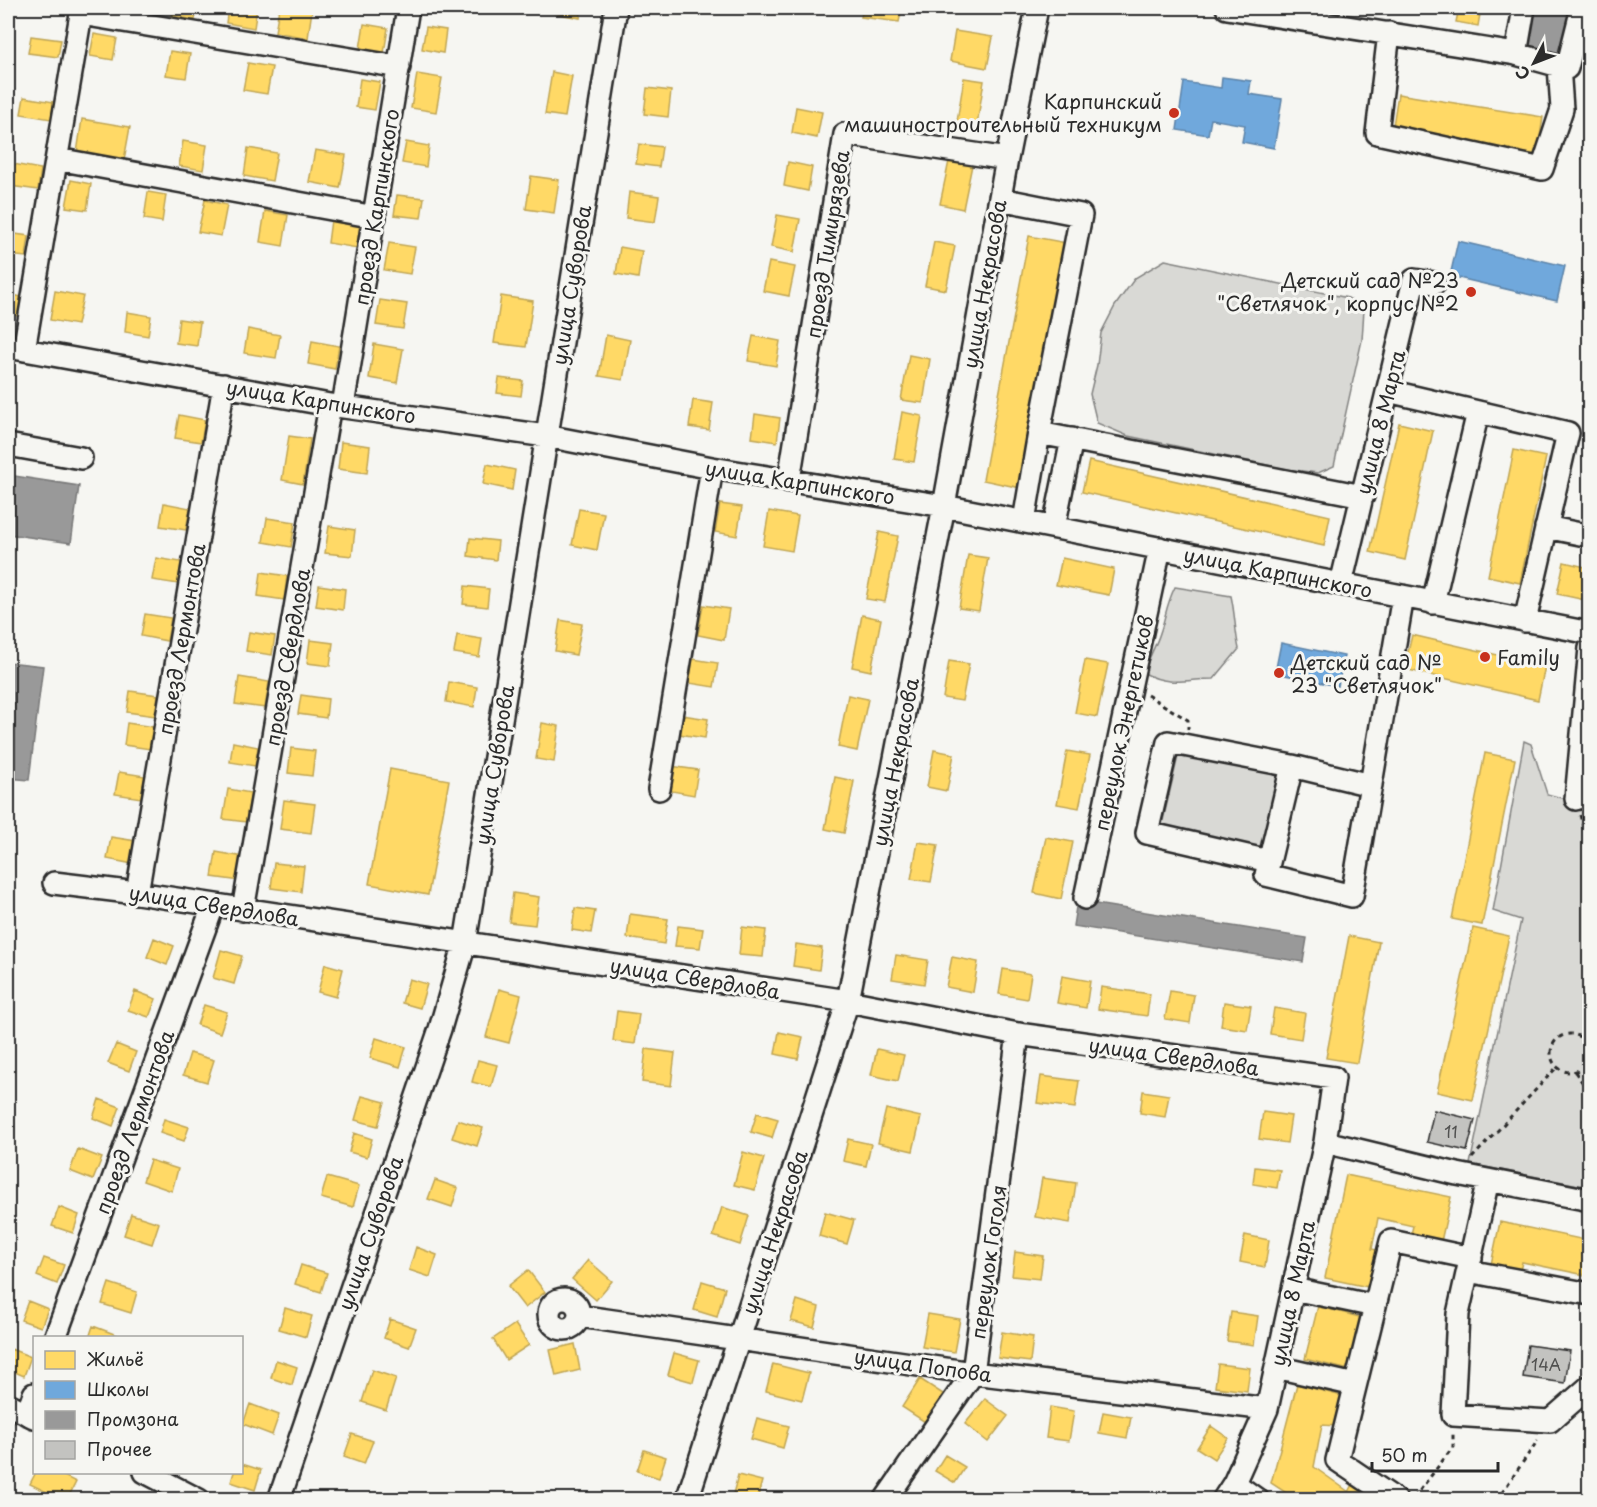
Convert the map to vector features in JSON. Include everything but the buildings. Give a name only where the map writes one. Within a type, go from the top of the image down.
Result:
[{"type":"street","name":"проезд Карпинского","points":[[337,405],[375,217],[408,8]]},
{"type":"street","name":"улица Суворова","points":[[279,1500],[440,1029],[465,943],[616,8]]},
{"type":"street","name":"улица Некрасова","points":[[687,1500],[848,1001],[1037,8]]},
{"type":"street","points":[[1227,8],[1516,54],[1567,68],[1581,8]]},
{"type":"street","points":[[1516,54],[1524,8]]},
{"type":"street","points":[[16,349],[57,159],[81,11],[399,67]]},
{"type":"street","points":[[1389,33],[1377,133],[1542,169],[1562,109],[1559,66]]},
{"type":"street","name":"проезд Тимирязева","points":[[789,480],[845,134],[1007,159]]},
{"type":"street","points":[[57,159],[375,217]]},
{"type":"street","points":[[1000,199],[1081,215],[1024,521]]},
{"type":"street","name":"улица 8 Марта","points":[[1341,584],[1414,280],[1435,283]]},
{"type":"street","name":"улица Карпинского","points":[[16,349],[337,405],[546,436],[712,468],[944,506],[1590,633]]},
{"type":"street","name":"проезд Лермонтова","points":[[137,893],[224,385]]},
{"type":"street","points":[[1388,391],[1568,433],[1525,621]]},
{"type":"street","name":"проезд Свердлова","points":[[243,910],[337,405]]},
{"type":"street","points":[[1433,603],[1478,412]]},
{"type":"street","points":[[1039,433],[1363,496]]},
{"type":"street","points":[[1054,527],[1072,439]]},
{"type":"street","points":[[8,446],[81,458]]},
{"type":"street","points":[[659,789],[712,468]]},
{"type":"street","points":[[1546,527],[1590,536]]},
{"type":"street","name":"переулок Энергетиков","points":[[1085,898],[1160,548]]},
{"type":"street","points":[[1292,766],[1266,875],[1352,896],[1403,596]]},
{"type":"street","points":[[1576,799],[1590,648]]},
{"type":"street","points":[[1269,861],[1147,833],[1168,742],[1292,766],[1371,785]]},
{"type":"street","name":"улица Свердлова","points":[[54,883],[137,893],[848,1001],[1018,1034],[1334,1078]]},
{"type":"street","name":"проезд Лермонтова","points":[[56,1336],[213,906]]},
{"type":"street","name":"переулок Гоголя","points":[[885,1500],[973,1373],[1018,1034]]},
{"type":"street","name":"улица 8 Марта","points":[[1228,1491],[1267,1409],[1326,1142],[1334,1078]]},
{"type":"street","points":[[1326,1142],[1456,1174],[1590,1200]]},
{"type":"street","points":[[1488,1180],[1458,1314],[1453,1415],[1550,1421],[1590,1386]]},
{"type":"street","points":[[1396,1500],[1338,1460],[1391,1241],[1469,1264],[1590,1294]]},
{"type":"street","points":[[1293,1289],[1375,1306]]},
{"type":"street","name":"улица Попова","points":[[579,1316],[973,1373],[1267,1409]]},
{"type":"street","points":[[1276,1367],[1355,1385]]},
{"type":"street","points":[[8,1404],[32,1409]]},
{"type":"street","points":[[147,1474],[199,1500]]},
{"type":"street","points":[[1228,1491],[1258,1500]]},
{"type":"path","points":[[1131,685],[1188,720],[1187,746]]},
{"type":"path","points":[[1576,799],[1590,854]]},
{"type":"path","points":[[1582,1038],[1590,996]]},
{"type":"path","points":[[1582,1038],[1590,1028]]},
{"type":"path","points":[[1569,1034],[1582,1038],[1589,1048],[1585,1065],[1575,1072],[1562,1071],[1551,1056],[1551,1049],[1557,1038],[1569,1034]]},
{"type":"path","points":[[1456,1174],[1557,1067]]},
{"type":"path","points":[[1575,1072],[1590,1093]]},
{"type":"path","points":[[1413,1500],[1453,1447],[1453,1415]]},
{"type":"path","points":[[1497,1500],[1550,1421]]},
{"type":"shaded area","points":[[1165,260],[1348,298],[1364,309],[1362,340],[1334,466],[1318,473],[1286,469],[1128,436],[1097,423],[1090,394],[1101,333],[1115,306],[1135,278]]},
{"type":"shaded area","points":[[1175,587],[1231,596],[1239,649],[1214,679],[1170,681],[1144,673]]},
{"type":"shaded area","points":[[1524,741],[1531,744],[1547,794],[1589,805],[1589,1187],[1470,1164],[1521,920],[1493,911]]},
{"type":"shaded area","points":[[1179,752],[1278,775],[1260,852],[1161,829]]},
{"type":"place","name":"Карпинский машиностроительный техникум","points":[[1174,113]]},
{"type":"place","name":"Детский сад №23 \"Светлячок\", корпус №2","points":[[1471,292]]},
{"type":"place","name":"Family","points":[[1485,657]]},
{"type":"place","name":"Детский сад № 23 \"Светлячок\"","points":[[1279,673]]}]
